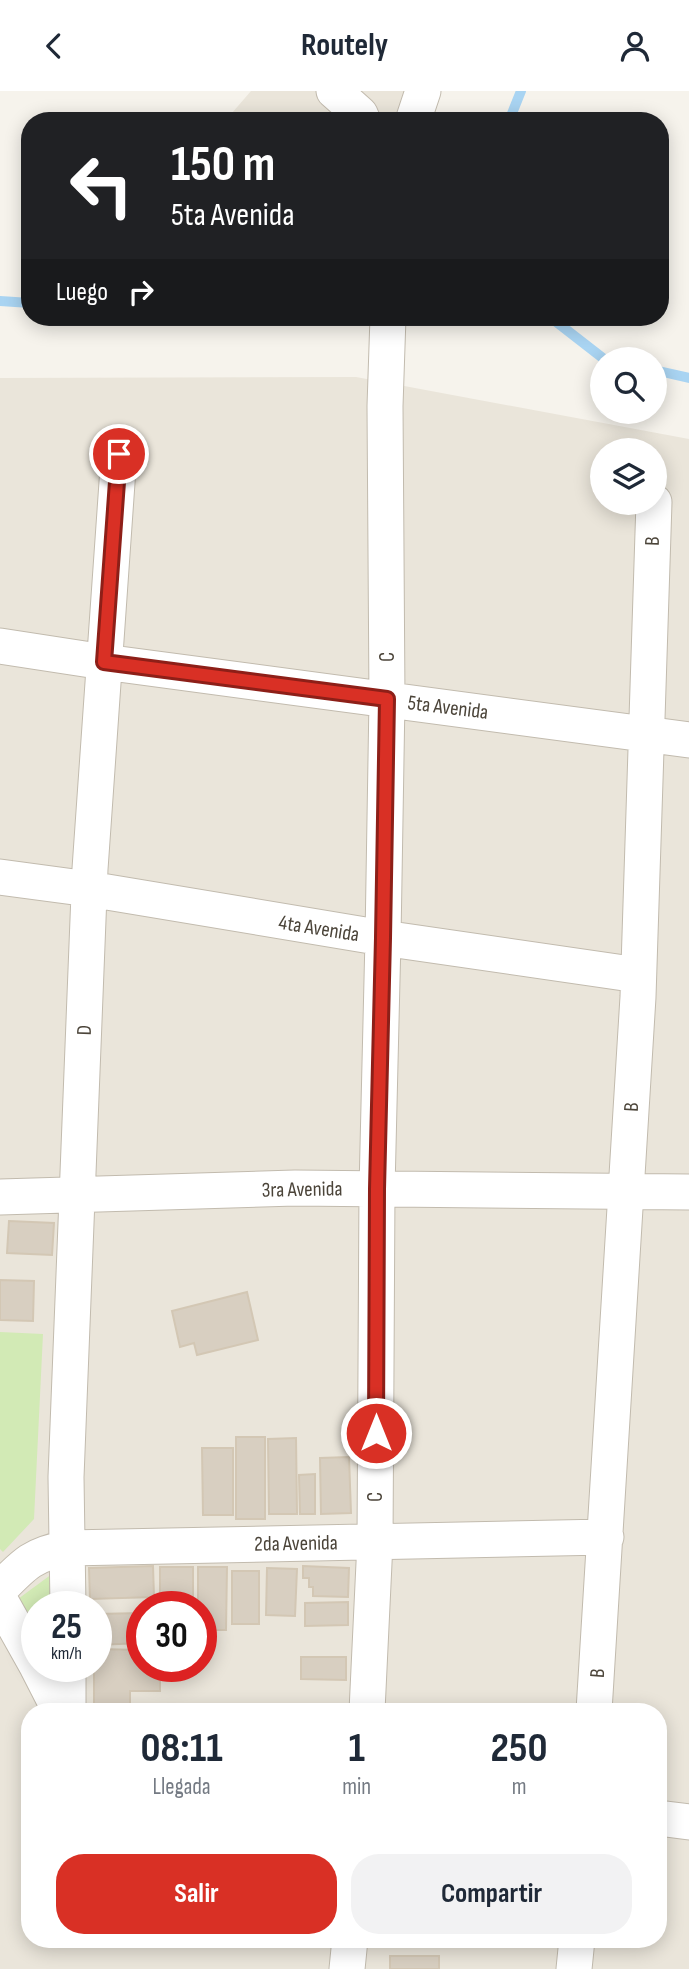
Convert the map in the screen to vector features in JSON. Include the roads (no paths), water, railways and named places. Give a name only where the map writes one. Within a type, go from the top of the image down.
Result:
[{"type":"street","points":[[334,91],[358,112]]},
{"type":"street","points":[[417,112],[423,91]]},
{"type":"street","name":"C","points":[[367,1703],[375,1542],[377,1189],[387,699],[385,406],[388,326]]},
{"type":"street","name":"D","points":[[68,1591],[66,1477],[89,889],[119,454]]},
{"type":"street","name":"B","points":[[595,1703],[638,975],[654,515]]},
{"type":"street","name":"5ta Avenida","points":[[0,646],[689,740]]},
{"type":"street","name":"4ta Avenida","points":[[0,877],[89,889],[383,938],[638,975]]},
{"type":"street","name":"3ra Avenida","points":[[0,1197],[295,1188],[689,1192]]},
{"type":"street","name":"2da Avenida","points":[[3,1584],[27,1561],[48,1552],[68,1548],[606,1537]]},
{"type":"street","points":[[3,1584],[21,1627]]},
{"type":"street","points":[[45,1682],[56,1703]]},
{"type":"street","points":[[68,1682],[68,1703]]},
{"type":"street","points":[[667,1819],[689,1822]]},
{"type":"street","points":[[347,1969],[349,1948]]},
{"type":"street","points":[[574,1969],[576,1948]]},
{"type":"waterway","points":[[513,112],[521,91]]},
{"type":"waterway","points":[[0,301],[21,302]]},
{"type":"waterway","points":[[562,326],[590,348]]},
{"type":"waterway","points":[[667,373],[689,378]]}]
